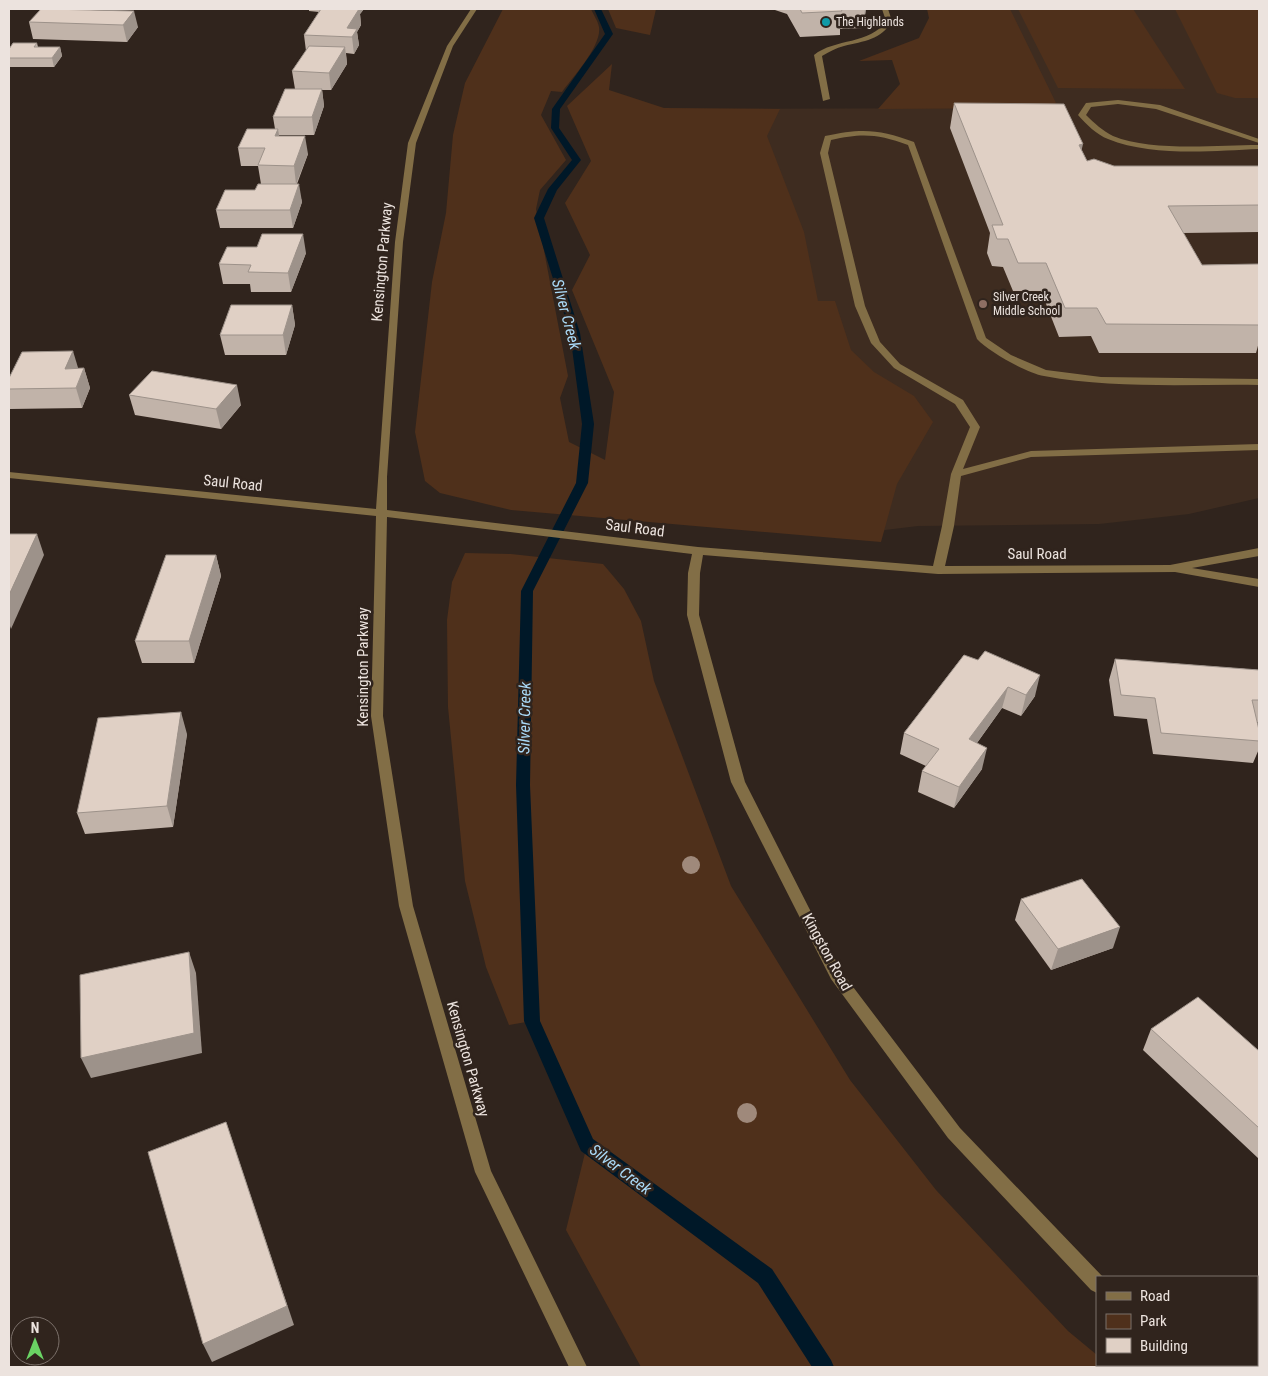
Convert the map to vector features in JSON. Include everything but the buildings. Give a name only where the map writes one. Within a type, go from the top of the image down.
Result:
[{"type":"street","name":"Kensington Parkway","points":[[474,9],[450,46],[412,143],[399,242],[380,512],[377,716],[406,906],[483,1172],[578,1367]]},
{"type":"street","points":[[826,99],[818,55],[842,44],[876,36],[885,29],[889,22],[885,9]]},
{"type":"street","points":[[1259,141],[1157,107],[1118,102],[1089,105],[1082,115],[1094,128],[1112,138],[1149,146],[1259,147]]},
{"type":"street","points":[[938,570],[948,526],[956,474],[975,427],[959,402],[897,366],[876,343],[860,306],[824,154],[828,138],[862,131],[884,133],[911,144],[982,339],[1008,357],[1044,373],[1101,380],[1259,382]]},
{"type":"street","points":[[956,474],[1031,454],[1259,448]]},
{"type":"street","name":"Saul Road","points":[[9,475],[380,512],[698,551],[938,570],[1170,569],[1259,552]]},
{"type":"street","name":"Kingston Road","points":[[698,551],[694,573],[693,615],[738,782],[836,975],[954,1133],[1096,1283]]},
{"type":"street","points":[[1170,569],[1259,583]]},
{"type":"shaded area","name":"Silver Creek Middle School","points":[[1002,9],[1259,9],[1259,498],[1189,514],[1099,524],[918,526],[885,530],[701,522],[712,109],[1043,108]]},
{"type":"green space","points":[[503,9],[591,9],[599,27],[599,35],[592,52],[562,92],[551,91],[541,115],[566,160],[540,190],[536,209],[568,376],[560,398],[569,442],[605,460],[614,392],[572,290],[590,255],[565,203],[591,161],[567,106],[612,64],[609,90],[664,108],[780,109],[767,136],[804,232],[818,301],[835,301],[851,350],[874,372],[914,396],[933,422],[897,484],[881,542],[511,510],[440,493],[425,481],[415,432],[432,282],[446,213],[453,135],[465,83]]},
{"type":"green space","points":[[608,9],[656,9],[650,35],[616,28]]},
{"type":"green space","points":[[927,9],[1010,9],[1056,103],[1044,108],[878,109],[900,84],[892,60],[859,61],[919,38],[929,18]]},
{"type":"green space","points":[[1018,9],[1133,9],[1185,89],[1058,88]]},
{"type":"green space","points":[[1175,9],[1259,9],[1259,98],[1235,98],[1217,93]]},
{"type":"green space","points":[[465,553],[511,554],[603,564],[624,589],[641,621],[654,681],[731,886],[850,1080],[936,1190],[1068,1331],[1096,1354],[1096,1366],[1111,1367],[641,1367],[566,1230],[587,1145],[532,1021],[509,1025],[486,967],[465,881],[448,707],[447,620],[452,582]]},
{"type":"waterway","name":"Silver Creek","points":[[598,9],[609,34],[556,109],[555,128],[577,160],[553,189],[539,218],[575,333],[588,424],[582,483],[527,591],[523,785],[532,1021],[587,1145],[765,1276],[824,1367]]},
{"type":"place","name":"The Highlands","points":[[826,22]]},
{"type":"place","name":"Silver Creek Middle School","points":[[983,304]]}]
